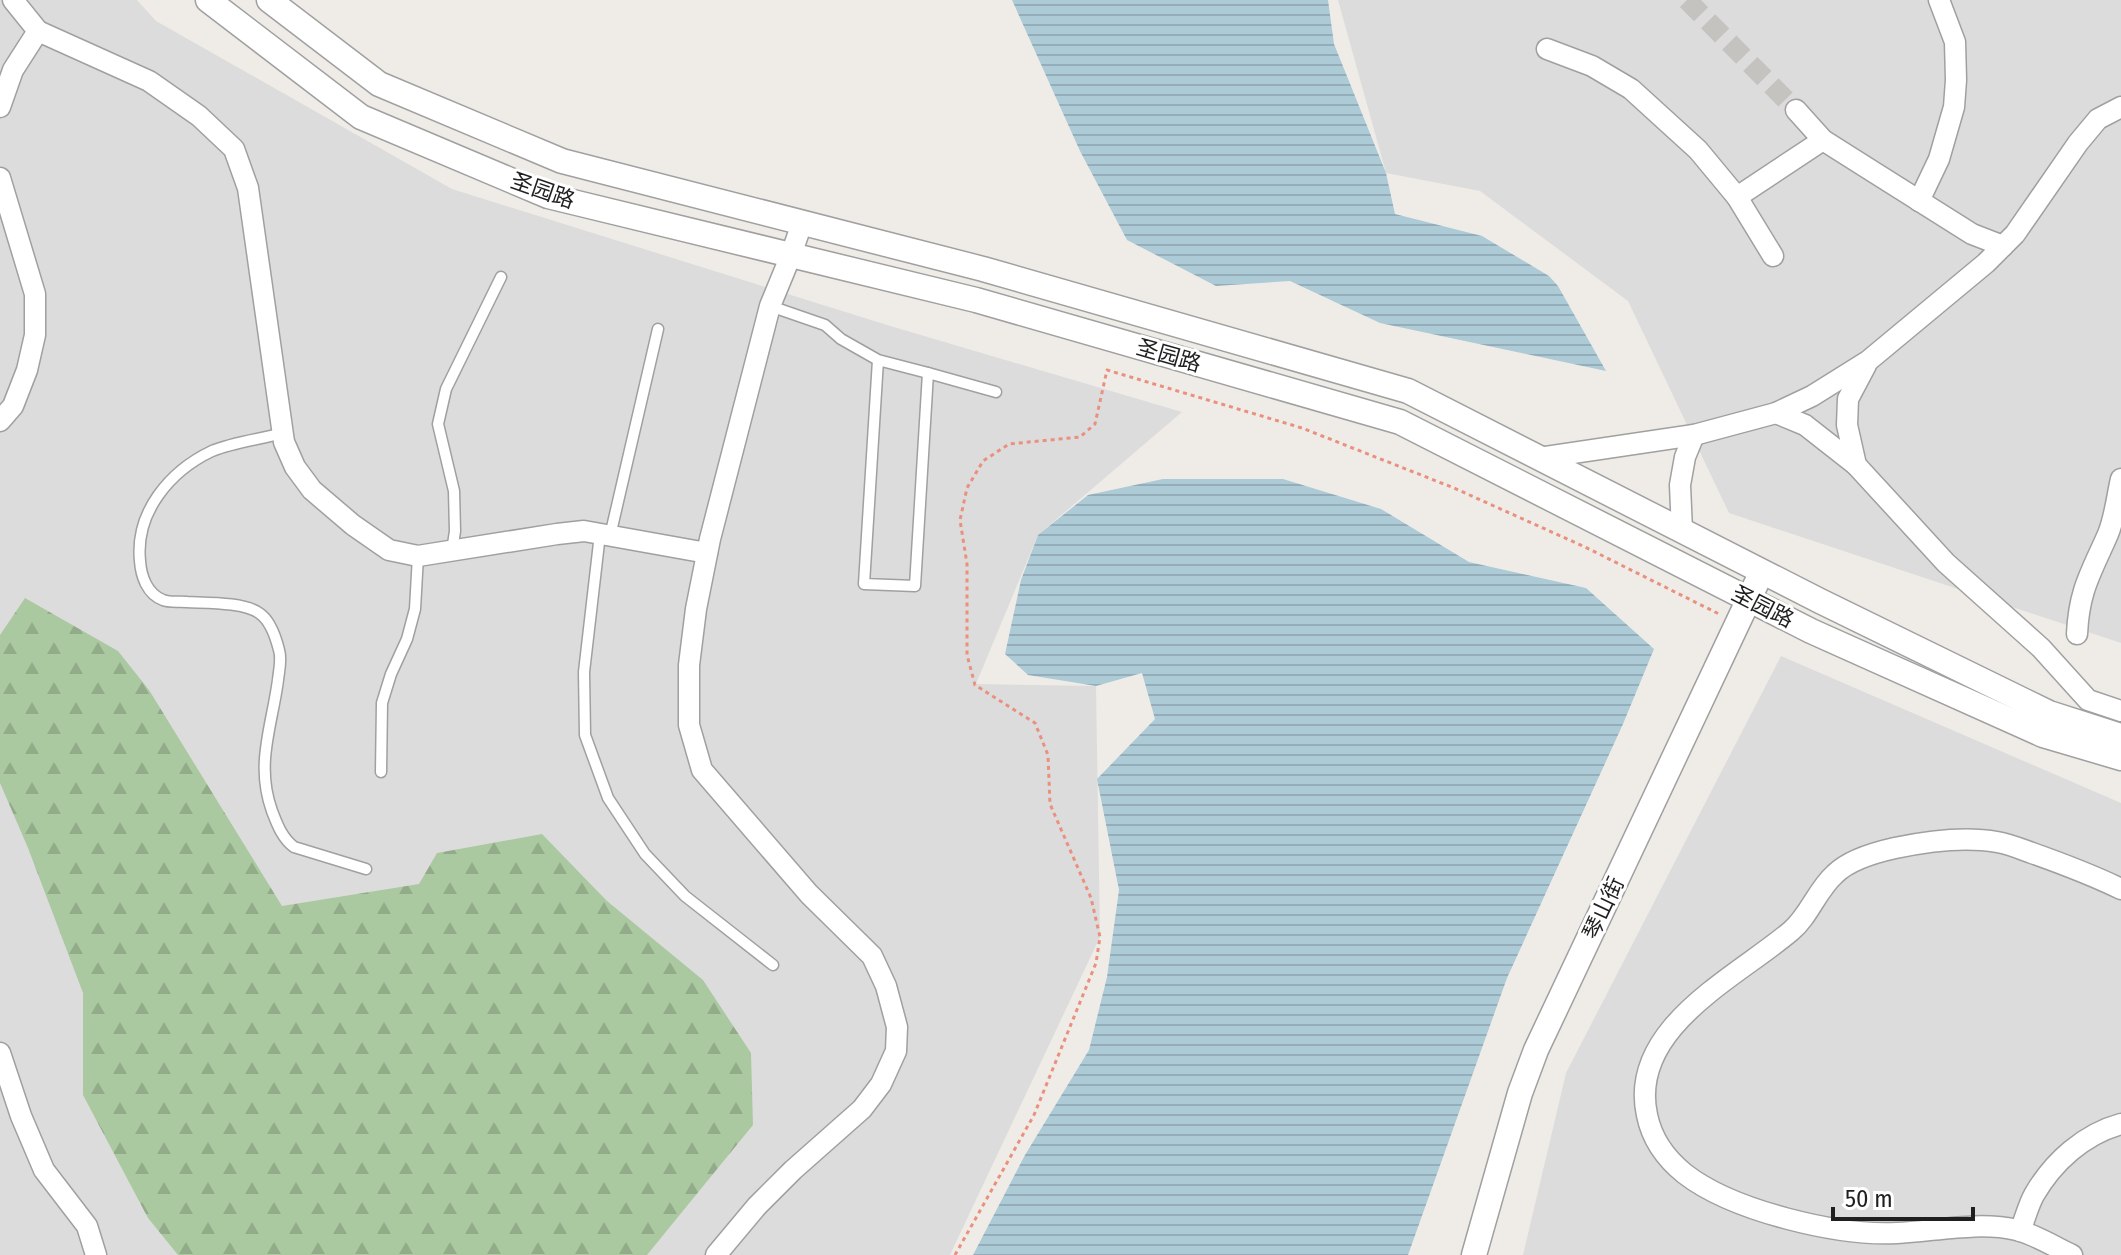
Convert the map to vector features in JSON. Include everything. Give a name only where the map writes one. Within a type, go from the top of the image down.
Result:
[{"type":"street","points":[[13,0],[38,31],[149,81],[199,116],[234,149],[248,188],[284,442],[295,467],[312,490],[353,525],[389,550],[418,556],[584,531],[707,553]]},
{"type":"street","name":"圣园路","points":[[208,0],[361,117],[548,196],[976,300],[1400,422],[1811,631],[2043,735],[2121,758]]},
{"type":"street","name":"圣园路","points":[[269,0],[379,84],[562,161],[983,269],[1408,391],[2049,713],[2121,736]]},
{"type":"street","points":[[1919,201],[1939,159],[1954,107],[1955,42],[1939,0]]},
{"type":"street","points":[[0,107],[13,70],[38,31]]},
{"type":"street","points":[[1547,49],[1592,66],[1631,89],[1698,150],[1737,197],[1773,256]]},
{"type":"street","points":[[1539,458],[1694,435],[1776,413],[1812,396],[1868,361],[1966,281],[2015,234],[2098,119],[2121,107]]},
{"type":"street","points":[[1796,110],[1823,140],[1972,234],[2003,246]]},
{"type":"street","points":[[1737,197],[1823,140]]},
{"type":"street","points":[[0,178],[7,229],[35,294],[35,335],[27,370],[13,406],[0,421]]},
{"type":"street","points":[[716,1255],[757,1206],[793,1170],[862,1109],[881,1084],[896,1051],[897,1027],[886,986],[872,956],[809,894],[702,770],[689,725],[689,665],[707,553],[770,306],[802,223]]},
{"type":"street","points":[[1856,465],[1847,425],[1848,399],[1868,361]]},
{"type":"street","points":[[1776,413],[1805,425],[1856,465],[1946,563],[2041,648],[2088,700],[2121,711]]},
{"type":"street","points":[[1682,531],[1680,485],[1685,457],[1694,435]]},
{"type":"street","points":[[2077,634],[2078,607],[2087,577],[2109,531],[2121,479]]},
{"type":"street","name":"琴山街","points":[[1474,1255],[1520,1093],[1536,1050],[1761,571]]},
{"type":"street","points":[[2072,1255],[2020,1231],[1998,1227],[1892,1233],[1839,1230],[1745,1206],[1713,1192],[1661,1152],[1649,1126],[1644,1103],[1645,1080],[1668,1032],[1721,983],[1793,929],[1835,873],[1856,861],[1894,848],[1949,840],[1999,842],[2084,871],[2121,889]]},
{"type":"street","points":[[0,1053],[21,1116],[44,1170],[87,1226],[96,1255]]},
{"type":"street","points":[[2020,1231],[2034,1197],[2050,1171],[2083,1141],[2121,1124]]},
{"type":"lane","points":[[452,551],[454,491],[438,424],[446,389],[501,277]]},
{"type":"lane","points":[[770,306],[825,325],[841,339],[878,360],[996,392]]},
{"type":"lane","points":[[658,329],[605,535],[584,672],[585,735],[608,798],[645,854],[685,896],[773,965]]},
{"type":"lane","points":[[878,360],[864,584],[915,586],[928,373]]},
{"type":"lane","points":[[283,433],[215,450],[189,464],[167,483],[153,503],[142,531],[140,559],[144,584],[162,600],[242,606],[260,613],[273,632],[281,654],[264,762],[265,791],[275,819],[286,841],[294,847],[366,869]]},
{"type":"lane","points":[[381,772],[382,703],[415,609],[418,556]]},
{"type":"path","points":[[955,1255],[1034,1115],[1096,963],[1100,937],[1091,898],[1050,804],[1048,755],[1035,723],[975,685],[967,655],[967,564],[960,520],[967,488],[983,461],[1009,444],[1080,437],[1095,424],[1107,370],[1302,428],[1454,488],[1585,547],[1738,624]]},
{"type":"shaded area","points":[[0,0],[137,0],[156,21],[452,189],[887,325],[1182,412],[1038,535],[976,684],[1096,686],[1100,937],[950,1255],[0,1255]]},
{"type":"shaded area","points":[[1338,0],[2121,0],[2121,643],[1729,513],[1628,301],[1480,191],[1386,173]]},
{"type":"shaded area","points":[[1781,656],[2121,803],[2121,1255],[1523,1255],[1566,1073]]},
{"type":"green space","points":[[25,598],[118,651],[149,690],[282,906],[419,884],[437,853],[542,834],[607,901],[703,980],[751,1053],[753,1125],[647,1255],[178,1255],[148,1218],[83,1095],[83,993],[0,783],[0,635]]},
{"type":"water","points":[[1012,0],[1328,0],[1334,44],[1386,173],[1395,214],[1482,236],[1549,276],[1558,286],[1606,371],[1380,323],[1290,281],[1216,286],[1127,240],[1080,151]]},
{"type":"water","points":[[1163,479],[1283,479],[1381,509],[1469,562],[1586,588],[1654,649],[1507,978],[1408,1255],[973,1255],[1025,1155],[1089,1050],[1107,977],[1119,890],[1097,779],[1155,719],[1142,673],[1096,686],[1028,675],[1005,654],[1021,580],[1038,535],[1088,495]]},
{"type":"tunnel","points":[[1687,0],[1796,110]]}]
